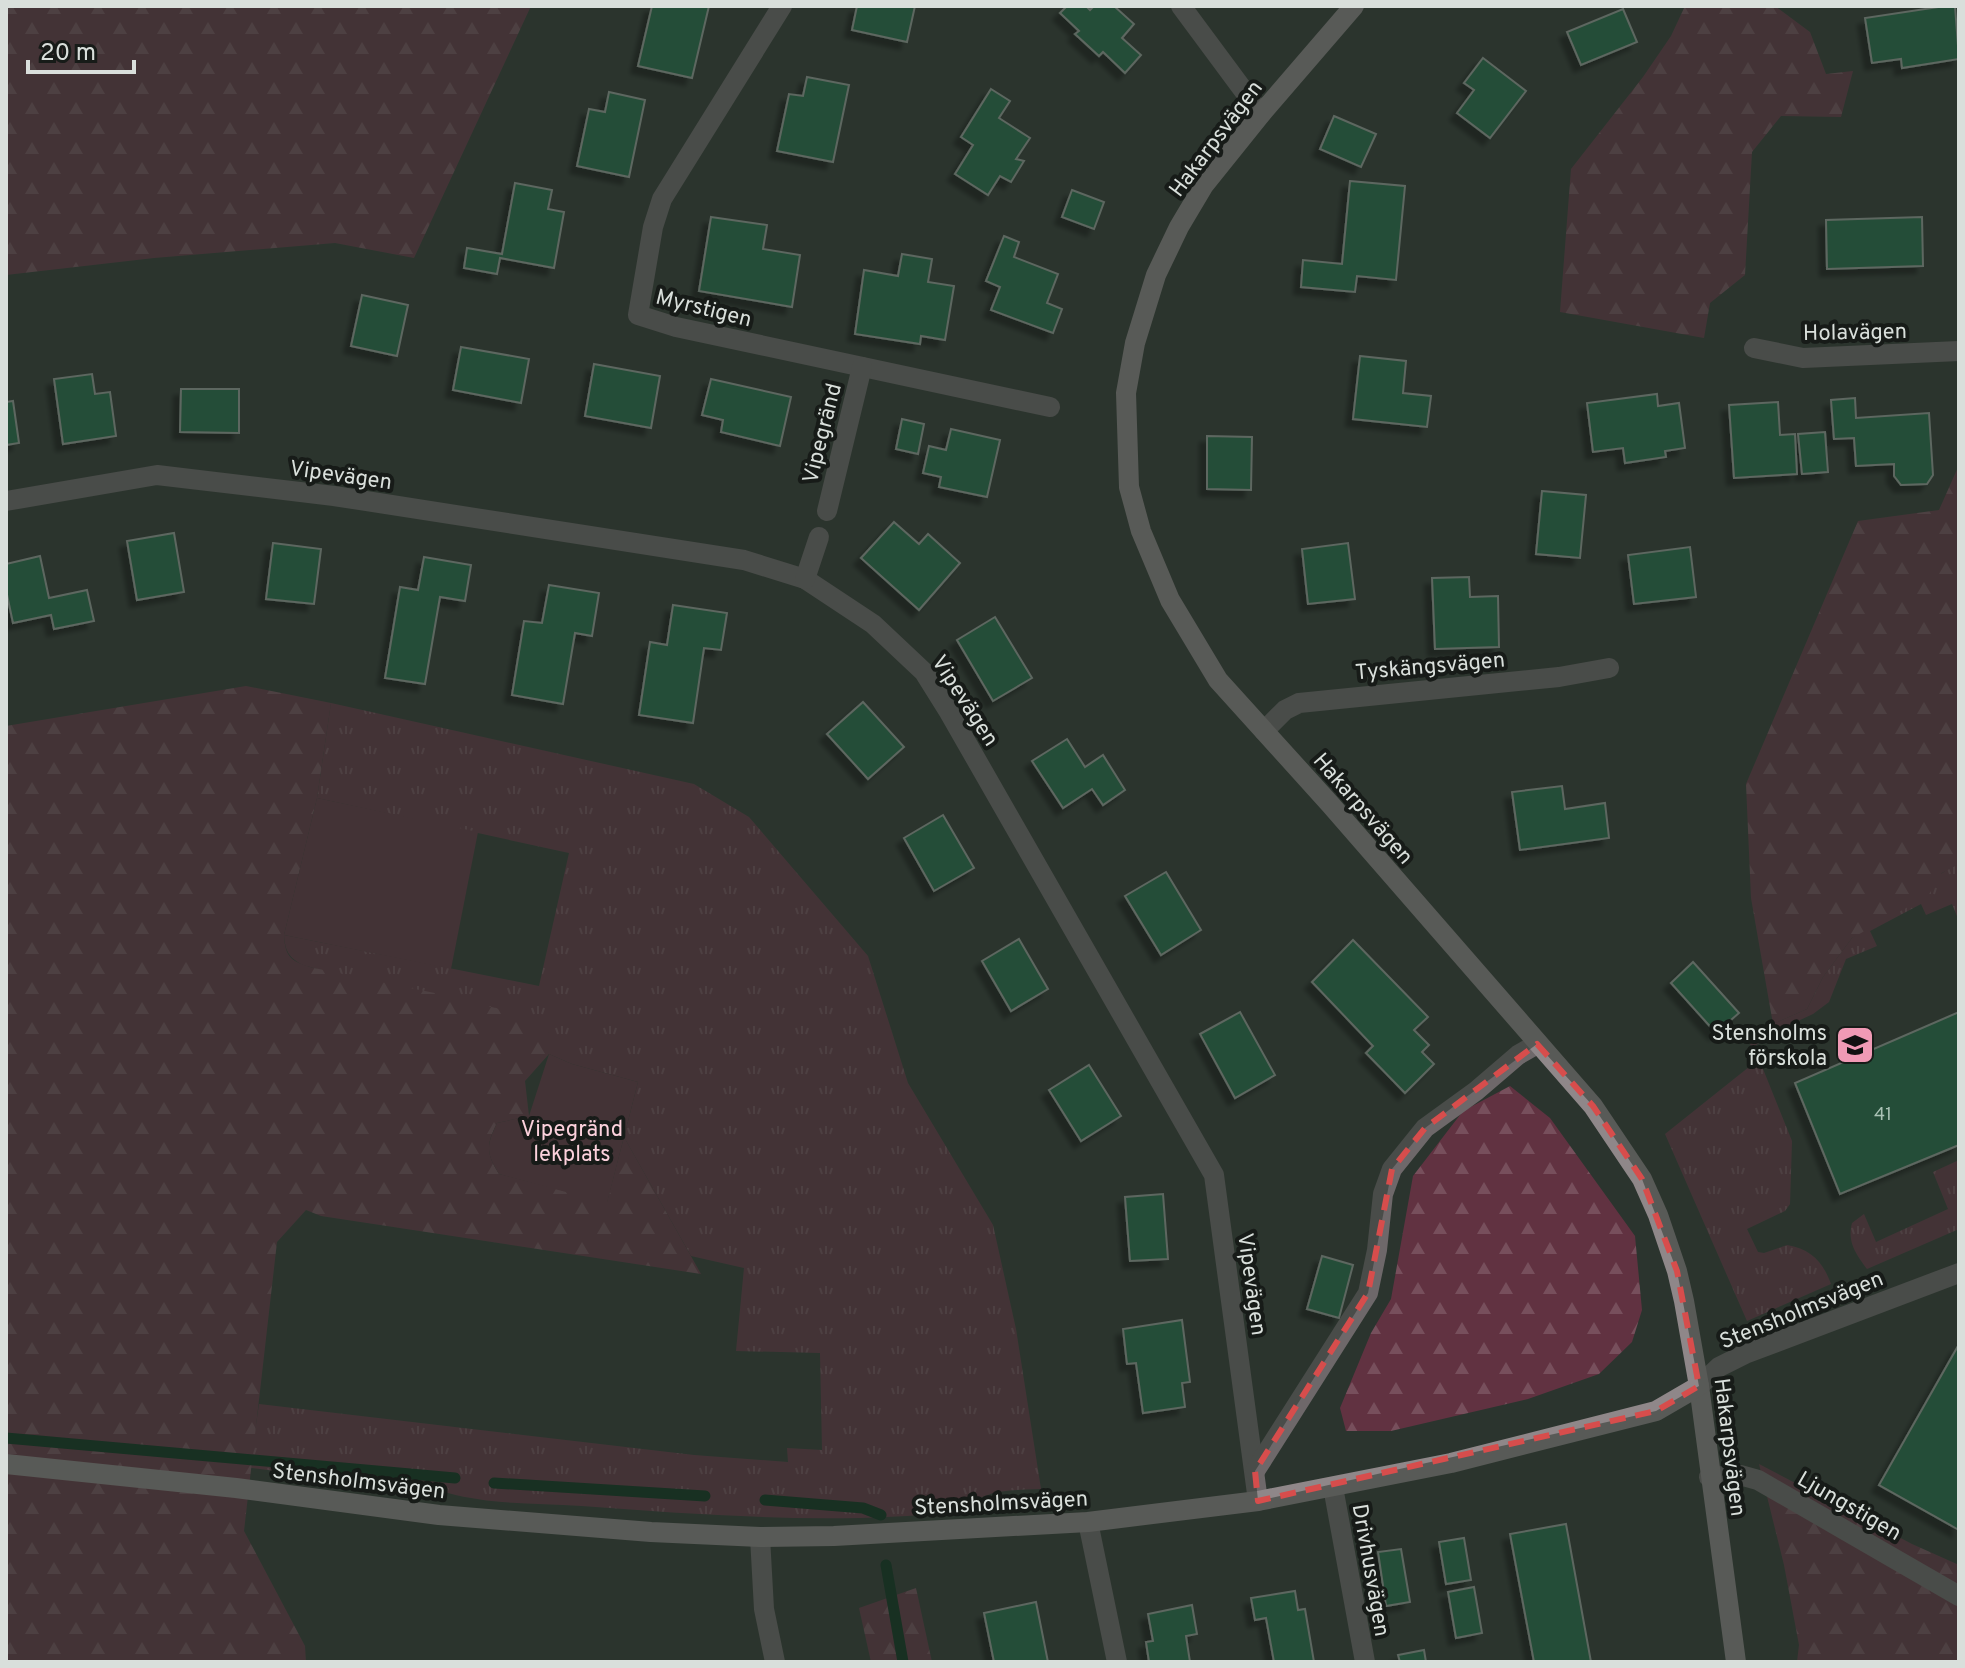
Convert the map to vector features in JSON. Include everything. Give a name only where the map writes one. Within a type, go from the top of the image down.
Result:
[{"type":"street","name":"Myrstigen","points":[[782,6],[662,199],[653,227],[638,315],[676,327],[1050,407]]},
{"type":"street","points":[[1181,6],[1261,114]]},
{"type":"street","name":"Hakarpsvägen","points":[[1354,6],[1204,185],[1156,275],[1135,343],[1126,393],[1125,437],[1129,487],[1141,531],[1170,600],[1218,680],[1593,1106],[1642,1179],[1677,1271],[1699,1386],[1736,1662]]},
{"type":"street","name":"Holavägen","points":[[1754,348],[1803,358],[1959,351]]},
{"type":"street","name":"Vipegränd","points":[[827,511],[862,367]]},
{"type":"street","name":"Vipevägen","points":[[6,501],[157,475],[334,496],[729,557],[805,579],[873,624],[924,672],[1073,925],[1214,1175],[1258,1501]]},
{"type":"street","points":[[805,579],[819,537]]},
{"type":"street","name":"Tyskängsvägen","points":[[1264,731],[1285,710],[1299,703],[1559,677],[1609,668]]},
{"type":"street","points":[[1255,1471],[1368,1293],[1377,1250],[1383,1194],[1392,1169],[1425,1128],[1518,1055],[1537,1044]]},
{"type":"street","name":"Stensholmsvägen","points":[[6,1464],[236,1488],[439,1515],[651,1532],[760,1537],[834,1536],[1088,1522],[1258,1501],[1333,1487],[1451,1463],[1656,1411],[1699,1386],[1719,1367],[1745,1354],[1959,1273]]},
{"type":"street","name":"Ljungstigen","points":[[1709,1477],[1740,1475],[1758,1480],[1959,1596]]},
{"type":"street","name":"Drivhusvägen","points":[[1333,1487],[1365,1662]]},
{"type":"street","points":[[1088,1522],[1117,1662]]},
{"type":"street","points":[[760,1537],[764,1609],[775,1662]]},
{"type":"highlighted area","points":[[1537,1044],[1593,1106],[1642,1179],[1677,1271],[1699,1386],[1656,1411],[1258,1501],[1255,1471],[1368,1293],[1392,1169],[1425,1128]]},
{"type":"green space","points":[[6,6],[531,6],[414,258],[335,243],[154,258],[6,275]]},
{"type":"green space","points":[[1685,6],[1775,6],[1810,32],[1826,74],[1853,71],[1841,117],[1781,116],[1752,152],[1745,275],[1710,303],[1704,338],[1560,312],[1571,169],[1643,77],[1671,36]]},
{"type":"green space","points":[[1959,465],[1959,864],[1942,873],[1928,896],[1852,938],[1823,977],[1807,1009],[1773,1024],[1751,898],[1746,784],[1858,521],[1939,510]]},
{"type":"green space","points":[[246,686],[331,703],[317,798],[284,935],[291,958],[314,968],[449,996],[530,1017],[549,1033],[549,1054],[525,1081],[529,1116],[497,1123],[493,1131],[489,1149],[499,1174],[607,1202],[624,1137],[701,1274],[321,1216],[306,1210],[277,1242],[244,1531],[305,1646],[306,1662],[6,1662],[6,726]]},
{"type":"green space","points":[[331,703],[694,784],[749,817],[868,956],[908,1083],[993,1225],[1016,1329],[1041,1489],[996,1493],[955,1512],[862,1518],[722,1515],[515,1503],[126,1452],[6,1413],[254,1439],[259,1404],[694,1455],[788,1462],[787,1448],[822,1450],[820,1353],[736,1351],[744,1268],[691,1256],[624,1137],[638,1082],[572,1064],[549,1054],[549,1033],[303,965],[289,953],[284,935],[539,986],[569,853],[317,798]]},
{"type":"green space","points":[[317,798],[478,832],[451,969],[284,935]]},
{"type":"green space","points":[[1959,864],[1959,921],[1952,904],[1926,915],[1921,904],[1870,931],[1877,946],[1846,959],[1829,1002],[1813,1014],[1774,1032],[1752,1048],[1749,1042],[1773,1024],[1807,1009],[1823,977],[1852,938]]},
{"type":"green space","name":"Vipegränd lekplats","points":[[549,1054],[572,1064],[638,1082],[607,1203],[499,1174],[492,1160],[489,1144],[497,1123],[529,1116]]},
{"type":"green space","points":[[1759,1059],[1792,1141],[1790,1204],[1785,1211],[1747,1229],[1758,1252],[1787,1245],[1809,1253],[1820,1263],[1831,1284],[1747,1321],[1665,1134]]},
{"type":"green space","points":[[1510,1086],[1550,1118],[1635,1236],[1642,1310],[1632,1342],[1599,1374],[1528,1399],[1391,1431],[1346,1431],[1340,1408],[1371,1333],[1391,1299],[1413,1176],[1463,1111]]},
{"type":"green space","points":[[1959,1160],[1959,1229],[1867,1269],[1852,1242],[1852,1223],[1864,1214],[1876,1242],[1948,1209],[1933,1172]]},
{"type":"green space","points":[[1759,1464],[1912,1544],[1959,1565],[1959,1662],[1797,1662],[1799,1645],[1784,1565]]},
{"type":"green space","points":[[916,1588],[932,1662],[871,1662],[859,1608]]},
{"type":"building","points":[[652,6],[709,6],[692,78],[638,66]]},
{"type":"building","points":[[857,6],[915,6],[907,42],[852,30]]},
{"type":"building","points":[[1067,6],[1086,6],[1090,10],[1094,6],[1114,6],[1134,24],[1122,38],[1141,55],[1125,73],[1103,52],[1099,56],[1075,34],[1079,31],[1060,13]]},
{"type":"building","points":[[1955,6],[1959,59],[1902,68],[1901,59],[1872,63],[1865,18]]},
{"type":"building","points":[[1623,9],[1637,42],[1581,65],[1567,32]]},
{"type":"building","points":[[1483,58],[1526,91],[1490,138],[1457,113],[1474,90],[1464,83]]},
{"type":"building","points":[[807,77],[849,85],[833,162],[777,151],[789,94],[803,96]]},
{"type":"building","points":[[991,89],[1010,101],[999,118],[1030,138],[1016,159],[1024,161],[1011,182],[1000,176],[988,195],[955,174],[973,145],[961,137]]},
{"type":"building","points":[[609,92],[645,100],[629,177],[577,166],[589,109],[605,112]]},
{"type":"building","points":[[1334,116],[1376,134],[1361,167],[1320,149]]},
{"type":"building","points":[[1350,181],[1405,186],[1396,280],[1357,276],[1355,292],[1301,287],[1303,260],[1342,264]]},
{"type":"building","points":[[515,183],[552,190],[548,209],[564,212],[554,268],[500,258],[497,274],[464,268],[467,248],[502,254]]},
{"type":"building","points":[[1072,190],[1104,202],[1094,229],[1062,217]]},
{"type":"building","points":[[711,217],[767,225],[763,249],[800,255],[792,307],[699,291]]},
{"type":"building","points":[[1922,217],[1923,266],[1827,269],[1826,220]]},
{"type":"building","points":[[1004,236],[1019,242],[1014,257],[1058,274],[1047,303],[1062,309],[1053,333],[991,310],[1000,287],[986,281]]},
{"type":"building","points":[[902,254],[932,259],[928,282],[954,286],[945,340],[921,336],[920,344],[855,334],[864,270],[898,276]]},
{"type":"building","points":[[362,295],[408,305],[397,356],[351,346]]},
{"type":"building","points":[[461,347],[529,359],[521,403],[453,390]]},
{"type":"building","points":[[1360,356],[1406,361],[1403,393],[1431,396],[1427,427],[1353,419]]},
{"type":"building","points":[[594,364],[660,376],[651,428],[585,416]]},
{"type":"building","points":[[92,374],[95,394],[110,392],[116,436],[63,444],[54,379]]},
{"type":"building","points":[[711,379],[791,397],[780,446],[721,432],[723,420],[702,415]]},
{"type":"building","points":[[181,389],[239,389],[239,433],[180,432]]},
{"type":"building","points":[[1657,394],[1658,406],[1679,403],[1685,448],[1665,451],[1666,457],[1625,463],[1623,448],[1593,452],[1587,403]]},
{"type":"building","points":[[1855,398],[1856,418],[1929,413],[1933,475],[1927,484],[1901,485],[1894,476],[1894,464],[1856,466],[1854,438],[1834,439],[1831,400]]},
{"type":"building","points":[[13,401],[19,443],[6,445],[6,402]]},
{"type":"building","points":[[1778,402],[1780,435],[1795,434],[1797,474],[1734,478],[1729,405]]},
{"type":"building","points":[[902,419],[924,424],[918,454],[896,449]]},
{"type":"building","points":[[951,429],[1000,440],[987,497],[939,487],[941,477],[923,473],[929,446],[946,450]]},
{"type":"building","points":[[1825,432],[1828,472],[1802,474],[1798,434]]},
{"type":"building","points":[[1207,436],[1252,437],[1251,490],[1207,489]]},
{"type":"building","points":[[1542,491],[1586,495],[1580,558],[1536,554]]},
{"type":"building","points":[[894,522],[919,544],[928,534],[960,563],[919,610],[861,558]]},
{"type":"building","points":[[174,533],[184,592],[137,600],[127,541]]},
{"type":"building","points":[[273,543],[321,549],[314,604],[266,599]]},
{"type":"building","points":[[1348,543],[1355,599],[1308,604],[1302,549]]},
{"type":"building","points":[[1690,547],[1696,597],[1634,604],[1628,555]]},
{"type":"building","points":[[40,556],[49,598],[87,590],[94,621],[54,629],[51,615],[13,623],[6,590],[6,564]]},
{"type":"building","points":[[424,557],[471,565],[465,601],[440,597],[425,684],[385,678],[400,587],[418,590]]},
{"type":"building","points":[[1469,577],[1470,597],[1498,596],[1499,647],[1435,649],[1432,578]]},
{"type":"building","points":[[549,585],[599,593],[592,636],[575,633],[563,704],[512,695],[524,621],[542,623]]},
{"type":"building","points":[[673,605],[727,613],[721,650],[704,648],[693,723],[639,715],[650,642],[667,645]]},
{"type":"building","points":[[995,617],[1032,678],[993,701],[957,640]]},
{"type":"building","points":[[863,702],[904,747],[868,779],[827,734]]},
{"type":"building","points":[[1067,739],[1085,767],[1103,755],[1125,790],[1103,805],[1092,789],[1063,808],[1032,761]]},
{"type":"building","points":[[1562,786],[1565,809],[1605,803],[1609,838],[1520,850],[1512,792]]},
{"type":"building","points":[[943,815],[974,868],[934,891],[904,838]]},
{"type":"building","points":[[1166,872],[1201,930],[1161,955],[1125,896]]},
{"type":"building","points":[[1019,939],[1048,989],[1011,1011],[982,961]]},
{"type":"building","points":[[1353,940],[1428,1017],[1414,1030],[1429,1045],[1422,1052],[1434,1064],[1405,1093],[1366,1053],[1373,1046],[1312,982]]},
{"type":"building","points":[[1693,962],[1739,1013],[1716,1033],[1671,983]]},
{"type":"building","points":[[1240,1012],[1275,1075],[1235,1098],[1200,1034]]},
{"type":"building","points":[[1959,1012],[1959,1145],[1840,1194],[1795,1083]]},
{"type":"building","points":[[1089,1065],[1121,1116],[1081,1141],[1049,1090]]},
{"type":"building","points":[[1163,1194],[1168,1259],[1130,1261],[1125,1197]]},
{"type":"building","points":[[1322,1256],[1353,1265],[1339,1318],[1307,1309]]},
{"type":"building","points":[[1182,1320],[1190,1382],[1182,1383],[1185,1407],[1143,1413],[1136,1363],[1127,1364],[1123,1329]]},
{"type":"building","points":[[1959,1347],[1959,1530],[1879,1485]]},
{"type":"building","points":[[1566,1524],[1591,1662],[1534,1662],[1510,1534]]},
{"type":"building","points":[[1464,1538],[1471,1580],[1446,1584],[1439,1542]]},
{"type":"building","points":[[1401,1549],[1410,1602],[1386,1606],[1378,1552]]},
{"type":"building","points":[[1474,1587],[1482,1633],[1456,1638],[1448,1592]]},
{"type":"building","points":[[1295,1591],[1298,1610],[1305,1609],[1314,1662],[1274,1662],[1266,1618],[1255,1620],[1251,1598]]},
{"type":"building","points":[[1036,1602],[1048,1662],[994,1662],[984,1613]]},
{"type":"building","points":[[1192,1605],[1197,1634],[1186,1636],[1190,1662],[1149,1662],[1146,1642],[1153,1641],[1148,1614]]},
{"type":"building","points":[[1424,1650],[1426,1662],[1400,1662],[1398,1655]]},
{"type":"waterway","points":[[6,1438],[455,1478]]},
{"type":"waterway","points":[[494,1483],[705,1496]]},
{"type":"waterway","points":[[765,1500],[863,1508],[881,1515]]},
{"type":"waterway","points":[[886,1565],[903,1662]]},
{"type":"place","name":"Stensholms förskola","points":[[1855,1045]]}]
